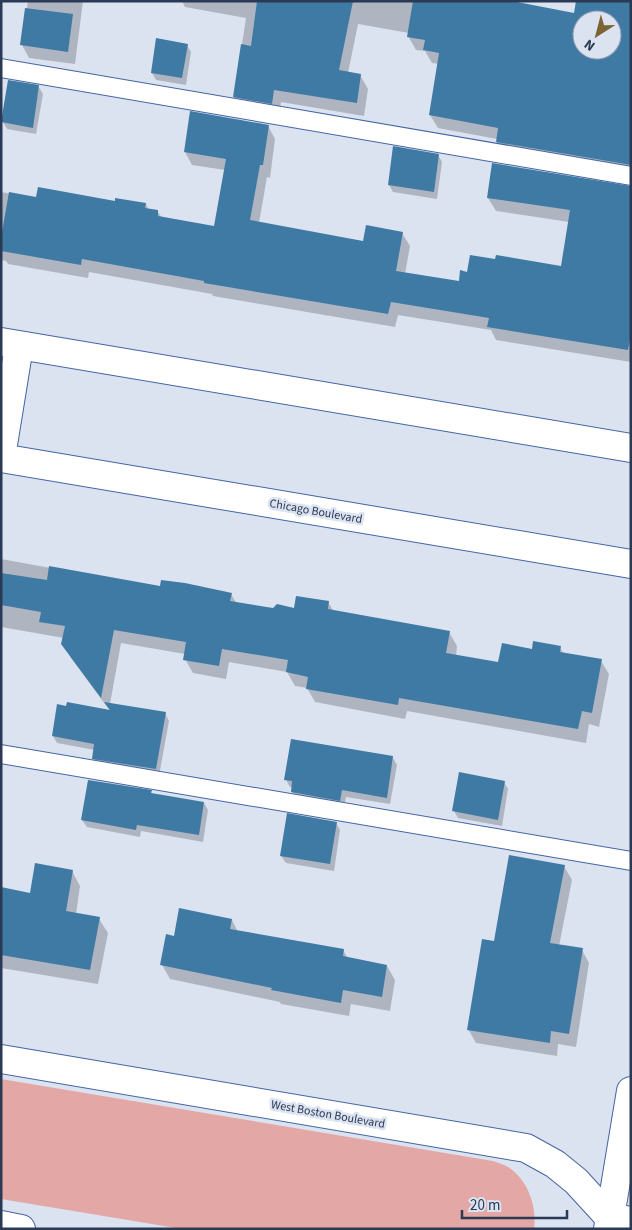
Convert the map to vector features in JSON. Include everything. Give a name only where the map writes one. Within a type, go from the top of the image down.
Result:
[{"type":"street","points":[[1,457],[10,344],[631,448]]},
{"type":"street","name":"Chicago Boulevard","points":[[1,457],[631,564]]},
{"type":"street","name":"West Boston Boulevard","points":[[1,1059],[526,1148],[555,1164],[576,1181],[616,1222]]},
{"type":"street","points":[[616,1222],[631,1091]]},
{"type":"street","points":[[1,1226],[21,1229]]},
{"type":"lane","points":[[1,68],[631,176]]},
{"type":"lane","points":[[1,754],[631,861]]},
{"type":"shaded area","points":[[1,1079],[493,1161],[511,1169],[523,1181],[533,1204],[534,1229],[182,1229],[1,1199]]},
{"type":"building","points":[[257,1],[353,1],[339,70],[361,74],[357,103],[274,90],[272,104],[233,97],[241,44],[251,46]]},
{"type":"building","points":[[413,1],[512,1],[572,13],[572,60],[622,60],[622,10],[574,10],[576,1],[631,1],[631,165],[496,142],[498,128],[429,115],[439,53],[423,50],[425,40],[407,37]]},
{"type":"building","points":[[25,8],[73,14],[68,52],[20,45]]},
{"type":"building","points":[[156,38],[188,44],[182,78],[151,73]]},
{"type":"building","points":[[8,80],[39,85],[33,128],[1,122]]},
{"type":"building","points":[[190,111],[269,125],[263,165],[260,165],[250,220],[363,241],[366,225],[403,232],[396,271],[459,281],[460,270],[467,272],[470,255],[495,259],[496,255],[561,266],[570,210],[487,198],[492,163],[631,186],[631,334],[628,350],[487,327],[489,318],[391,302],[388,314],[204,283],[204,281],[82,259],[81,265],[1,251],[1,238],[9,192],[36,197],[38,187],[115,201],[115,198],[146,203],[145,208],[158,210],[158,216],[214,226],[226,159],[184,152]]},
{"type":"building","points":[[393,146],[439,154],[434,192],[388,185]]},
{"type":"building","points":[[49,566],[160,586],[161,580],[185,583],[232,593],[230,601],[273,608],[277,604],[294,608],[296,596],[329,601],[328,609],[450,631],[446,653],[498,662],[502,643],[532,649],[533,641],[561,646],[560,652],[602,659],[592,713],[582,711],[578,729],[399,698],[398,705],[306,689],[308,677],[286,672],[288,660],[222,649],[219,666],[183,660],[186,642],[114,630],[101,698],[61,644],[65,626],[39,622],[41,612],[1,605],[1,573],[47,580]]},
{"type":"building","points":[[67,702],[110,710],[104,702],[166,712],[156,769],[92,759],[94,744],[52,736],[57,704],[66,706]]},
{"type":"building","points":[[291,739],[393,756],[387,798],[342,790],[340,801],[291,792],[292,781],[284,780]]},
{"type":"building","points":[[459,772],[505,781],[498,820],[452,811]]},
{"type":"building","points":[[88,780],[152,790],[151,793],[204,802],[199,835],[137,825],[136,830],[81,820]]},
{"type":"building","points":[[287,813],[337,822],[330,864],[280,856]]},
{"type":"building","points":[[509,855],[565,865],[550,943],[583,948],[569,1034],[551,1031],[550,1043],[467,1030],[482,939],[494,941]]},
{"type":"building","points":[[35,863],[73,870],[66,911],[100,917],[90,970],[1,955],[1,887],[30,893]]},
{"type":"building","points":[[179,908],[232,919],[230,929],[344,949],[343,956],[387,965],[382,997],[343,990],[341,1003],[271,990],[272,988],[160,965],[166,934],[174,936]]}]
